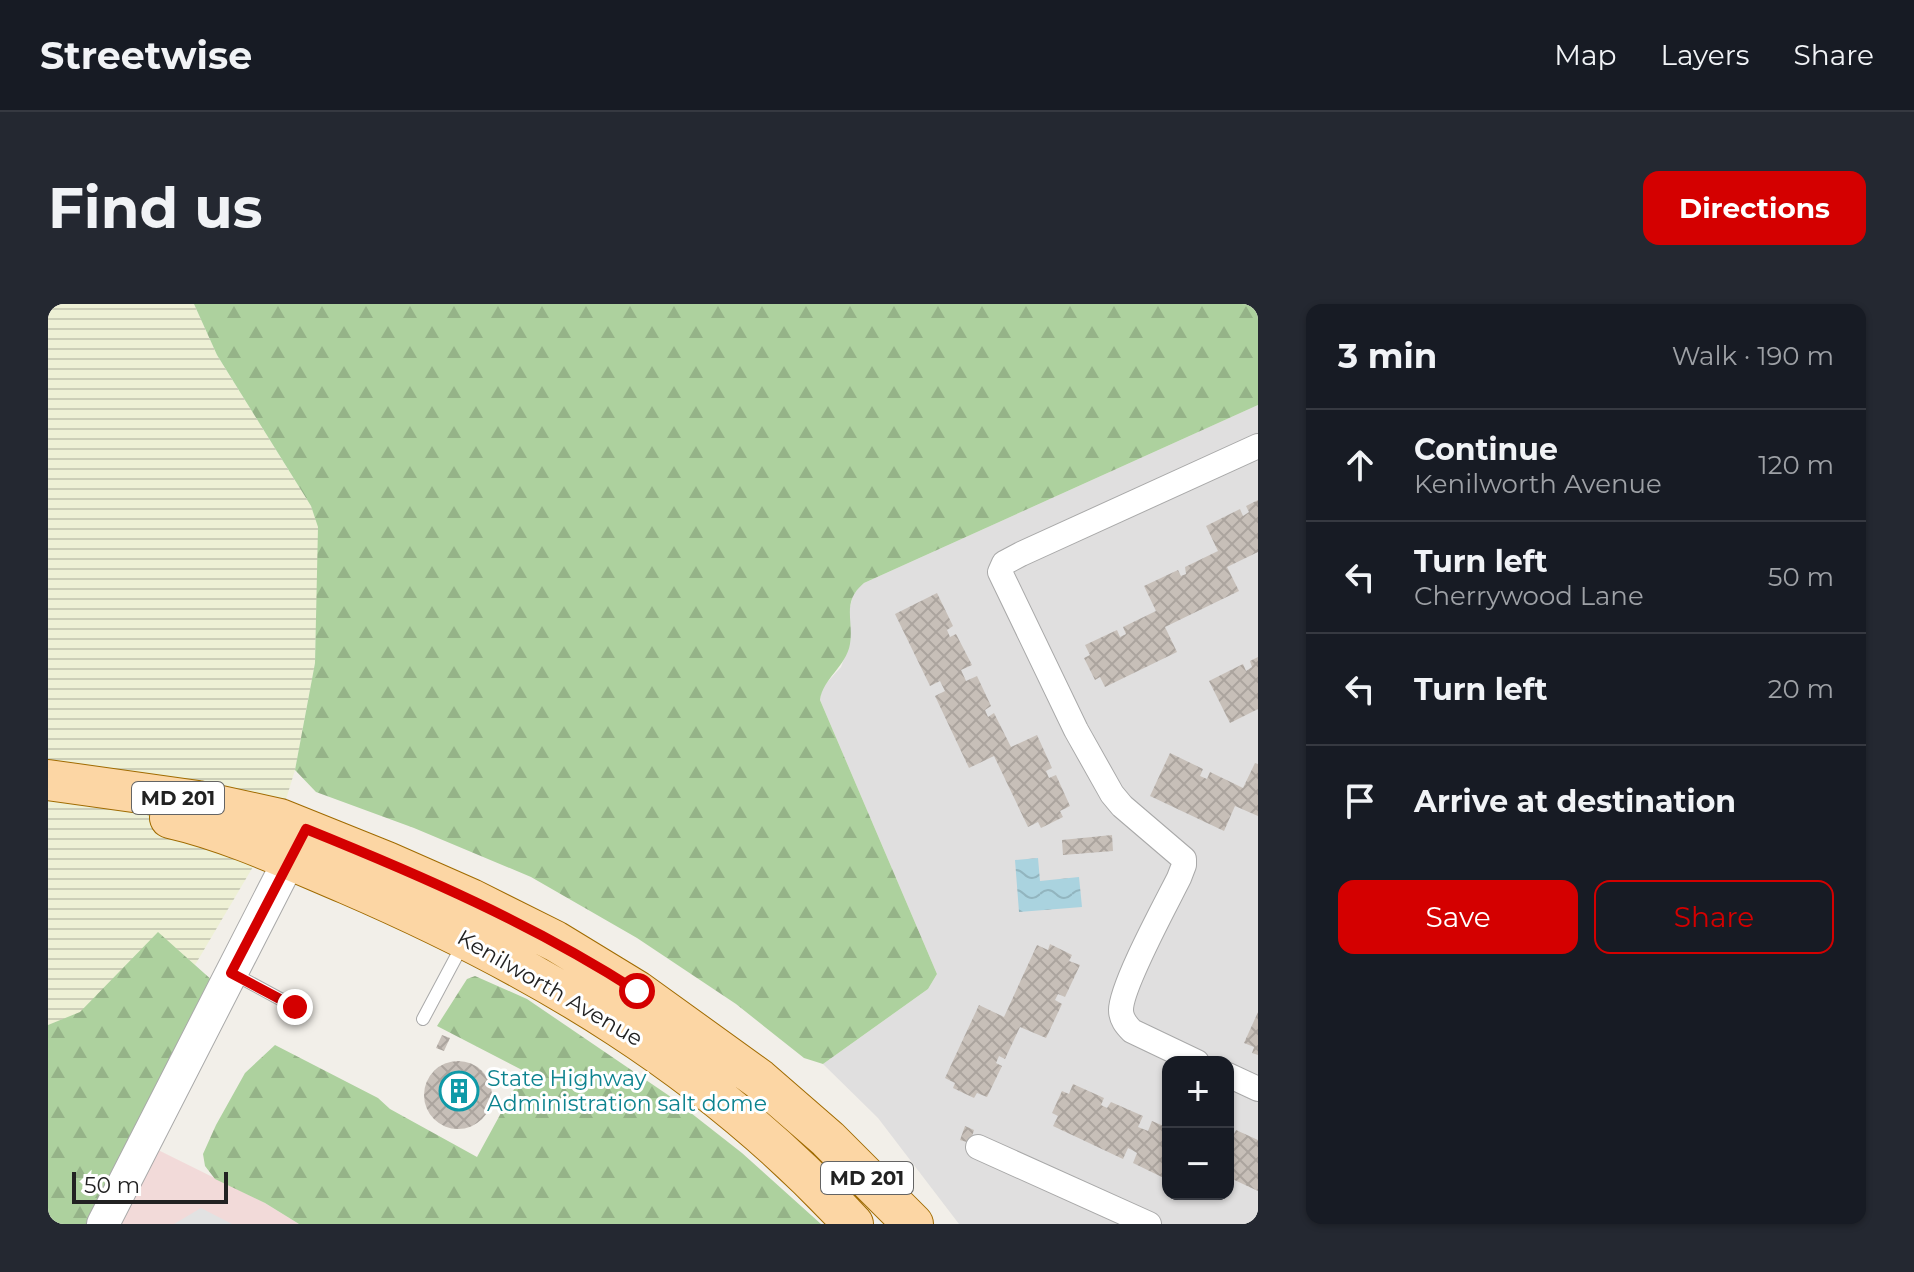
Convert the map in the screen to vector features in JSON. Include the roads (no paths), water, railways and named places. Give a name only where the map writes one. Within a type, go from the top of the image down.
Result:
[{"type":"main road","name":"MD 201","points":[[48,780],[198,801],[280,819],[298,844]]},
{"type":"main road","name":"MD 201","points":[[48,791],[298,844]]},
{"type":"main road","name":"Kenilworth Avenue","points":[[298,844],[604,1015],[700,1082],[777,1147],[853,1224]]},
{"type":"main road","name":"Kenilworth Avenue","points":[[298,844],[471,899],[555,941],[637,991],[759,1079],[828,1139],[913,1224]]},
{"type":"street","points":[[1184,1056],[1132,1031],[1125,1024],[1121,1009],[1130,980],[1184,865],[1184,859],[1112,794],[1076,730],[1000,572],[1004,563],[1021,554],[1258,446]]},
{"type":"street","points":[[103,1224],[298,844]]},
{"type":"street","points":[[1234,1078],[1258,1089]]},
{"type":"street","points":[[978,1147],[1149,1224]]},
{"type":"lane","points":[[423,1019],[466,939]]},
{"type":"lane","points":[[231,973],[295,1007]]},
{"type":"water","points":[[1038,858],[1040,881],[1079,877],[1082,907],[1019,912],[1015,860]]},
{"type":"place","name":"State Highway Administration salt dome","points":[[459,1091]]}]
